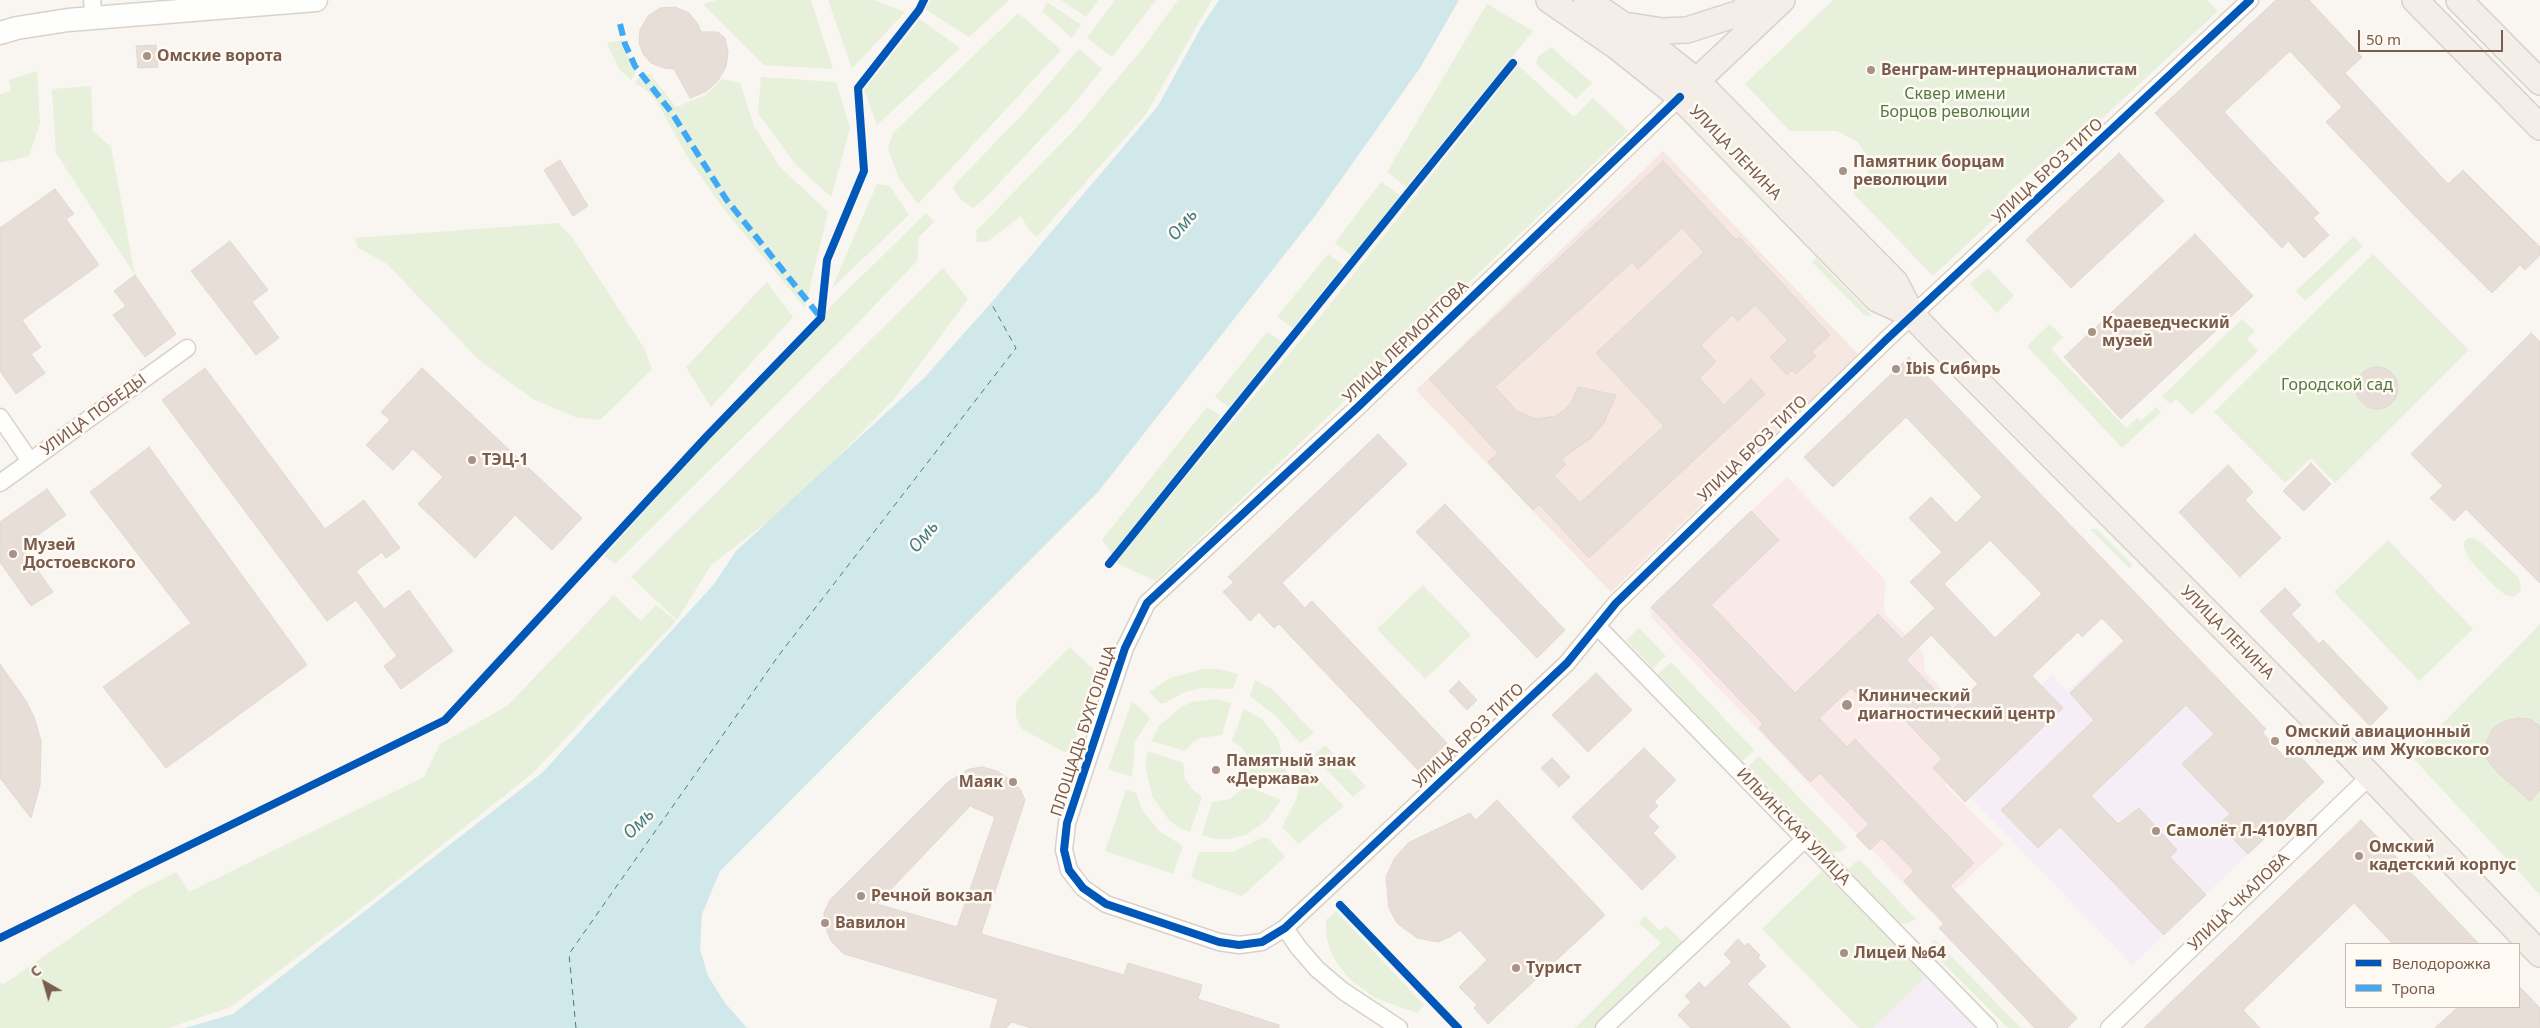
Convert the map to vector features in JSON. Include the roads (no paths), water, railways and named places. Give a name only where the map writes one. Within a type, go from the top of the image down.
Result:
[{"type":"main road","name":"УЛИЦА ЛЕНИНА","points":[[1549,0],[1616,46],[1689,89]]},
{"type":"main road","name":"УЛИЦА ЛЕНИНА","points":[[1587,0],[1626,26],[1689,89],[1895,282],[1912,315],[2370,776],[2540,954]]},
{"type":"main road","points":[[1615,0],[1626,26],[1662,31],[1686,30],[1740,12],[1754,0]]},
{"type":"main road","name":"УЛИЦА ЛЕРМОНТОВА","points":[[1689,89],[1782,0]]},
{"type":"main road","points":[[2415,0],[2540,127]]},
{"type":"main road","points":[[2460,0],[2540,82]]},
{"type":"street","points":[[0,33],[93,9],[316,0]]},
{"type":"street","name":"УЛИЦА БРОЗ ТИТО","points":[[1285,928],[1567,663],[1616,603],[1912,315],[2250,0]]},
{"type":"street","name":"УЛИЦА ЛЕРМОНТОВА","points":[[1147,603],[1358,406],[1689,89]]},
{"type":"street","name":"УЛИЦА ПОБЕДЫ","points":[[0,483],[187,348]]},
{"type":"street","points":[[0,417],[30,461]]},
{"type":"street","name":"ПЛОЩАДЬ БУХГОЛЬЦА","points":[[1147,603],[1125,648],[1067,823],[1064,850],[1068,870],[1083,888],[1106,904],[1219,942],[1239,945],[1262,942],[1285,928]]},
{"type":"street","name":"ИЛЬИНСКАЯ УЛИЦА","points":[[1597,626],[1989,1028]]},
{"type":"street","name":"УЛИЦА ЧКАЛОВА","points":[[2109,1028],[2370,776]]},
{"type":"street","points":[[1604,1028],[1805,839]]},
{"type":"street","points":[[1285,928],[1298,947],[1343,991],[1399,1028]]},
{"type":"water","name":"Омь","points":[[1219,0],[1459,0],[1420,68],[1318,212],[1098,492],[720,871],[702,914],[700,949],[708,976],[725,1003],[747,1028],[185,1028],[233,1014],[543,772],[714,584],[736,551],[924,378],[991,303],[1158,106],[1201,27]]},
{"type":"place","name":"Омские ворота","points":[[147,56]]},
{"type":"place","name":"Венграм-интернационалистам","points":[[1871,70]]},
{"type":"place","name":"Памятник борцам революции","points":[[1843,171]]},
{"type":"place","name":"Краеведческий музей","points":[[2092,332]]},
{"type":"place","name":"Ibis Сибирь","points":[[1896,369]]},
{"type":"place","name":"ТЭЦ-1","points":[[472,460]]},
{"type":"place","name":"Музей Достоевского","points":[[13,554]]},
{"type":"place","name":"Клинический диагностический центр","points":[[1847,705]]},
{"type":"place","name":"Омский авиационный колледж им Жуковского","points":[[2275,741]]},
{"type":"place","name":"Памятный знак «Держава»","points":[[1216,770]]},
{"type":"place","name":"Маяк","points":[[1013,782]]},
{"type":"place","name":"Самолёт Л-410УВП","points":[[2156,831]]},
{"type":"place","name":"Омский кадетский корпус","points":[[2359,856]]},
{"type":"place","name":"Речной вокзал","points":[[861,896]]},
{"type":"place","name":"Вавилон","points":[[825,923]]},
{"type":"place","name":"Лицей №64","points":[[1844,953]]},
{"type":"place","name":"Турист","points":[[1516,968]]},
{"type":"park label","name":"Сквер имени Борцов революции","points":[[1955,103]]},
{"type":"park label","name":"Городской сад","points":[[2337,385]]}]
